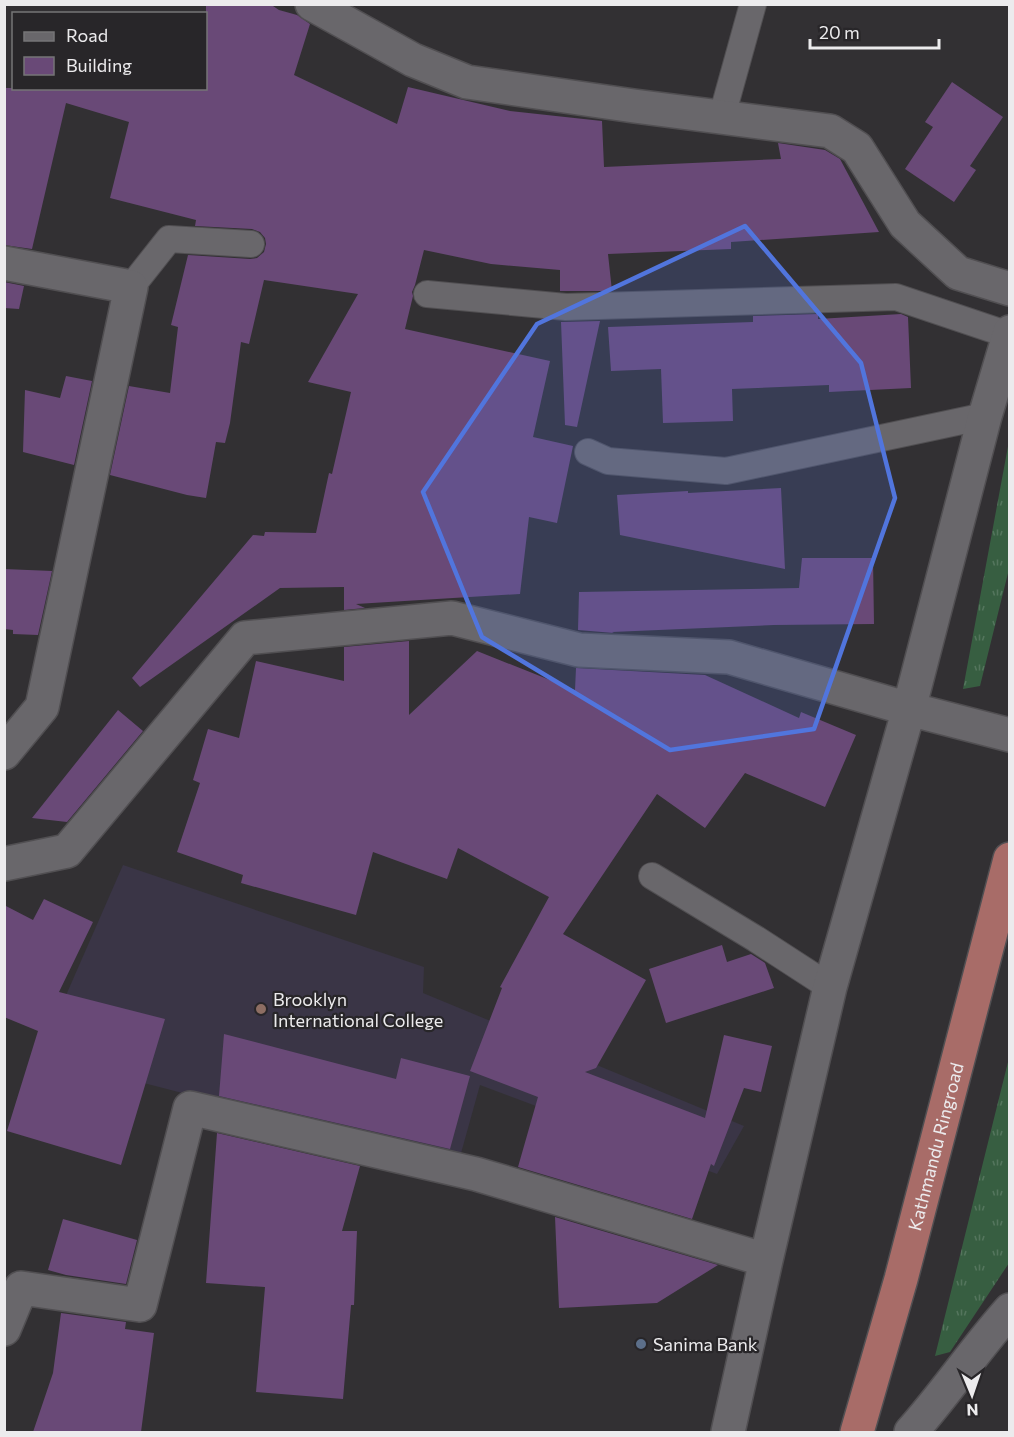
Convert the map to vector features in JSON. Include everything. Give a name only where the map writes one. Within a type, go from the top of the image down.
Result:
[{"type":"highway","name":"Kathmandu Ringroad","points":[[857,1432],[901,1279],[1010,860]]},
{"type":"street","points":[[312,4],[413,60],[467,82],[634,106],[830,130],[857,148],[905,224],[958,273],[1010,289]]},
{"type":"street","points":[[4,263],[131,286],[42,707],[4,753]]},
{"type":"street","points":[[728,1432],[830,987],[909,709],[985,416],[1009,334]]},
{"type":"street","points":[[4,864],[67,851],[245,638],[452,618],[579,651],[729,657],[909,709],[1010,735]]},
{"type":"street","points":[[4,1329],[21,1288],[140,1305],[190,1108],[476,1174],[766,1260]]},
{"type":"street","points":[[911,1432],[1010,1310]]},
{"type":"lane","points":[[722,116],[753,4]]},
{"type":"lane","points":[[131,286],[170,239],[251,243]]},
{"type":"lane","points":[[427,294],[566,307],[896,297],[1009,334]]},
{"type":"lane","points":[[588,453],[608,461],[726,471],[985,416]]},
{"type":"lane","points":[[652,876],[830,987]]},
{"type":"highlighted area","points":[[745,226],[861,363],[895,498],[814,729],[670,750],[482,637],[423,492],[537,324]]},
{"type":"shaded area","name":"Brooklyn International College","points":[[123,865],[424,967],[423,993],[744,1126],[717,1174],[480,1085],[458,1164],[43,1057],[53,1025]]},
{"type":"green space","points":[[1009,441],[1009,569],[980,686],[963,689]]},
{"type":"green space","points":[[1009,1058],[1009,1263],[950,1352],[935,1356]]},
{"type":"building","points":[[206,4],[270,4],[279,10],[297,15],[310,24],[294,75],[397,124],[408,87],[510,111],[602,121],[604,167],[781,159],[778,143],[825,150],[840,159],[879,232],[731,242],[731,249],[608,254],[612,291],[560,291],[560,270],[491,264],[424,250],[412,292],[405,329],[550,361],[533,437],[573,446],[557,523],[529,517],[520,594],[356,604],[365,608],[344,610],[344,587],[280,588],[140,687],[132,678],[253,535],[264,536],[265,532],[316,533],[329,473],[332,474],[351,392],[308,382],[358,294],[264,280],[249,344],[241,342],[230,423],[225,443],[216,442],[206,498],[110,475],[129,386],[170,393],[178,327],[171,325],[188,255],[257,258],[264,252],[265,238],[260,232],[252,229],[195,226],[196,220],[110,198],[129,122],[66,103],[32,249],[4,245],[4,88],[12,88],[12,90],[207,90]]},
{"type":"building","points":[[952,82],[1003,117],[970,166],[976,170],[954,202],[905,169],[933,127],[925,122]]},
{"type":"building","points":[[4,282],[24,286],[19,309],[4,308]]},
{"type":"building","points":[[818,314],[818,319],[901,314],[908,317],[911,388],[829,392],[829,385],[732,389],[733,421],[663,423],[661,369],[611,371],[608,327],[753,322],[753,316]]},
{"type":"building","points":[[600,321],[577,427],[565,425],[561,322]]},
{"type":"building","points":[[66,376],[92,381],[74,465],[23,452],[25,390],[60,398]]},
{"type":"building","points":[[781,488],[785,569],[620,535],[617,495]]},
{"type":"building","points":[[802,558],[873,558],[874,624],[774,625],[612,632],[614,633],[578,630],[579,592],[799,588]]},
{"type":"building","points":[[4,569],[52,571],[38,635],[13,634],[13,630],[4,629]]},
{"type":"building","points":[[409,641],[409,715],[477,651],[575,690],[576,668],[705,675],[799,718],[801,712],[856,735],[825,807],[745,773],[705,828],[657,794],[563,934],[646,980],[596,1068],[585,1072],[705,1118],[724,1035],[772,1046],[761,1092],[744,1088],[714,1166],[711,1164],[692,1219],[518,1167],[538,1097],[470,1071],[502,988],[500,987],[549,897],[458,848],[447,879],[373,852],[356,915],[241,883],[243,875],[177,852],[200,783],[193,780],[208,729],[239,738],[256,661],[344,681],[344,647]]},
{"type":"building","points":[[118,710],[143,731],[67,822],[32,818]]},
{"type":"building","points":[[44,899],[93,922],[59,992],[165,1019],[121,1165],[7,1131],[38,1031],[4,1017],[4,905],[33,920]]},
{"type":"building","points":[[722,945],[727,962],[751,954],[765,963],[774,988],[666,1023],[649,969]]},
{"type":"building","points":[[224,1034],[396,1079],[401,1058],[470,1076],[450,1149],[219,1096]]},
{"type":"building","points":[[217,1133],[360,1166],[342,1231],[357,1231],[354,1305],[351,1305],[343,1399],[256,1392],[265,1287],[206,1283]]},
{"type":"building","points":[[555,1217],[718,1265],[657,1303],[559,1308]]},
{"type":"building","points":[[63,1219],[137,1240],[126,1284],[48,1270]]},
{"type":"building","points":[[61,1313],[126,1322],[125,1329],[154,1333],[141,1432],[33,1432],[53,1373]]},
{"type":"place","name":"Brooklyn International College","points":[[261,1009]]},
{"type":"place","name":"Sanima Bank","points":[[641,1344]]}]
